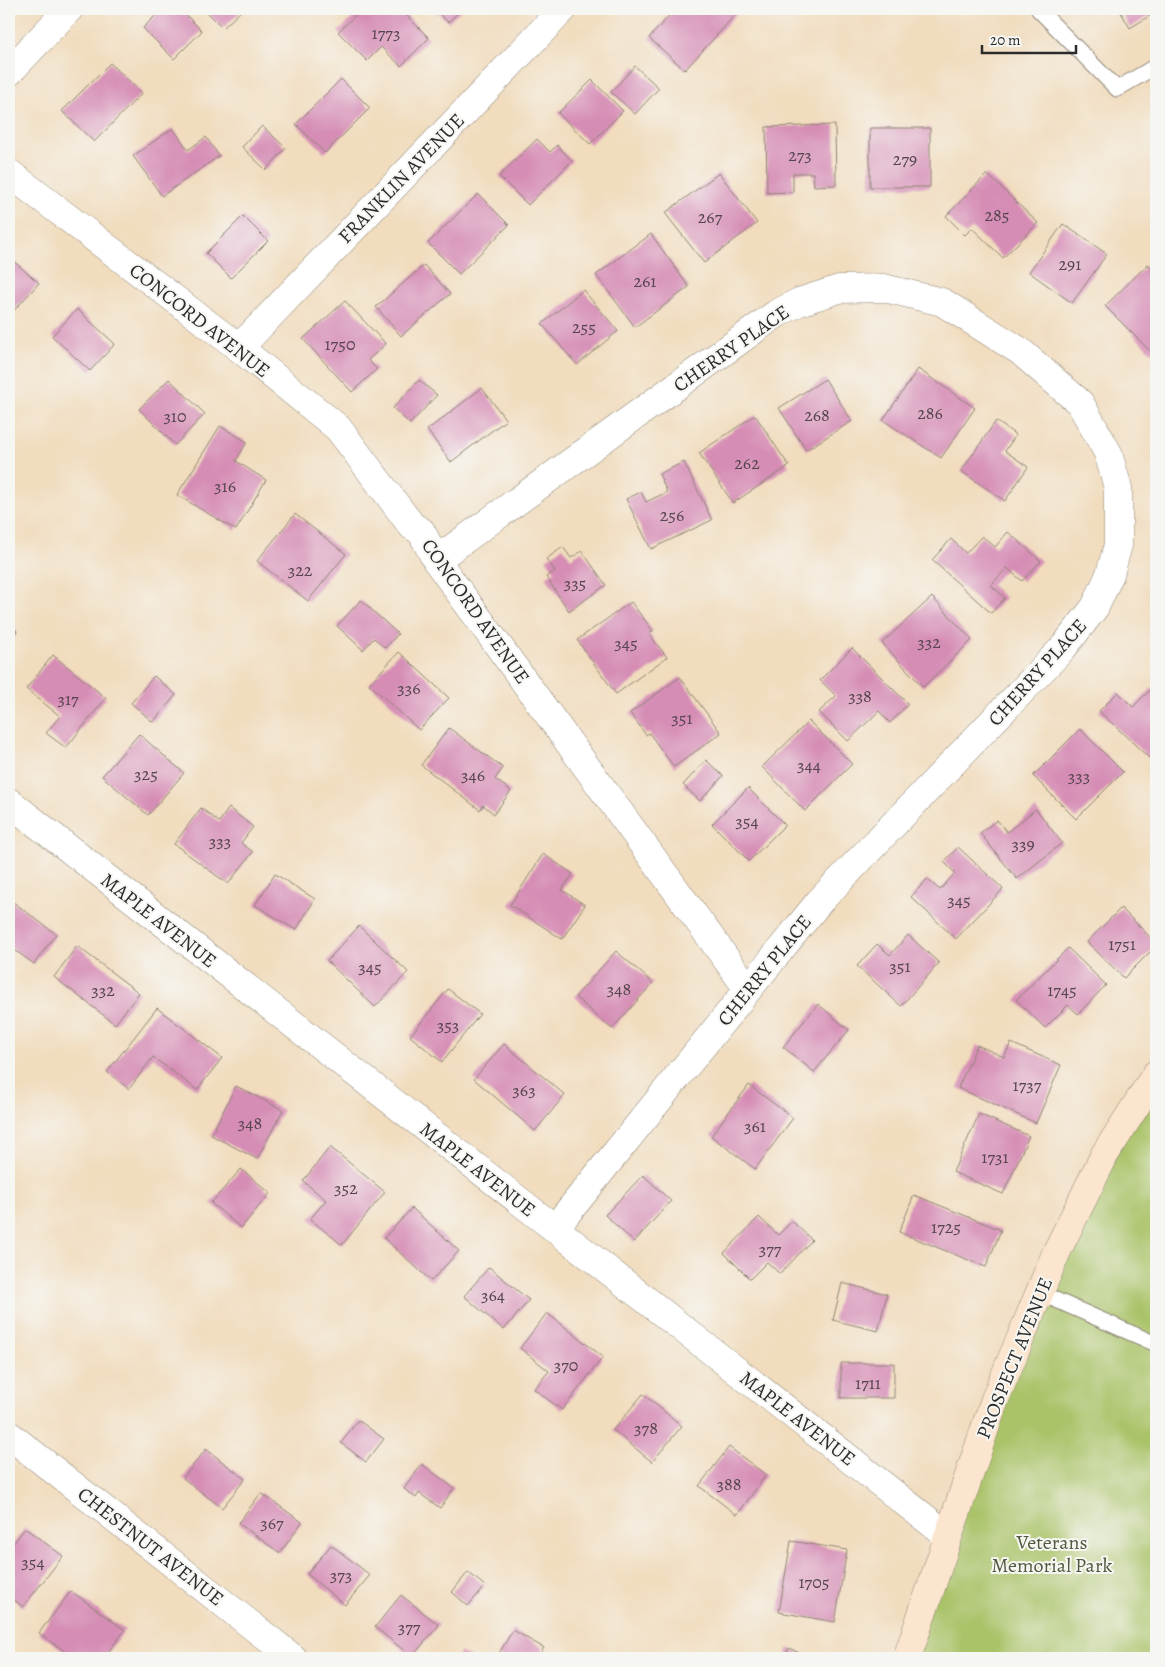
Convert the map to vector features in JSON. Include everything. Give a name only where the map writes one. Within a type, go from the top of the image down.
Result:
[{"type":"street","points":[[9,72],[69,9]]},
{"type":"street","name":"FRANKLIN AVENUE","points":[[239,348],[563,9]]},
{"type":"street","name":"CONCORD AVENUE","points":[[9,174],[239,348],[338,428],[412,526],[422,531],[436,560],[748,989]]},
{"type":"street","name":"CHERRY PLACE","points":[[436,560],[776,314],[799,302],[839,289],[884,288],[942,302],[1020,351],[1080,403],[1108,453],[1118,488],[1118,545],[1110,574],[1095,608],[1063,648],[819,902],[555,1228]]},
{"type":"street","name":"MAPLE AVENUE","points":[[9,802],[948,1536]]},
{"type":"street","name":"PROSPECT AVENUE","points":[[907,1658],[995,1399],[1057,1251],[1105,1154],[1156,1074]]},
{"type":"street","name":"CHESTNUT AVENUE","points":[[9,1435],[293,1658]]},
{"type":"lane","points":[[1038,9],[1117,89],[1156,66]]},
{"type":"lane","points":[[1040,1293],[1156,1344]]},
{"type":"green space","name":"Veterans Memorial Park","points":[[1156,1074],[1156,1658],[907,1658],[995,1399]]},
{"type":"building","points":[[162,9],[180,9],[202,31],[174,59],[143,28]]},
{"type":"building","points":[[204,9],[243,9],[223,28]]},
{"type":"building","points":[[362,9],[400,9],[429,38],[401,66],[381,47],[367,61],[338,32]]},
{"type":"building","points":[[434,9],[462,9],[448,22]]},
{"type":"building","points":[[675,9],[732,9],[737,13],[685,70],[649,38]]},
{"type":"building","points":[[1119,9],[1156,9],[1156,12],[1130,28]]},
{"type":"building","points":[[110,63],[142,93],[94,142],[62,111]]},
{"type":"building","points":[[635,66],[659,88],[635,114],[611,92]]},
{"type":"building","points":[[341,79],[370,108],[325,153],[296,124]]},
{"type":"building","points":[[592,80],[623,111],[590,144],[558,113]]},
{"type":"building","points":[[835,125],[836,185],[814,186],[813,173],[793,173],[793,192],[767,193],[766,127]]},
{"type":"building","points":[[262,126],[286,148],[266,170],[242,147]]},
{"type":"building","points":[[173,128],[188,150],[206,137],[219,156],[162,196],[133,156]]},
{"type":"building","points":[[870,128],[930,128],[930,187],[870,187]]},
{"type":"building","points":[[537,139],[550,152],[557,145],[572,161],[528,205],[499,176]]},
{"type":"building","points":[[719,173],[757,223],[704,263],[665,213]]},
{"type":"building","points":[[987,174],[1038,223],[1003,258],[972,228],[965,235],[946,216]]},
{"type":"building","points":[[478,194],[509,225],[459,274],[428,243]]},
{"type":"building","points":[[243,216],[268,241],[231,278],[206,253]]},
{"type":"building","points":[[1063,224],[1107,254],[1072,303],[1029,272]]},
{"type":"building","points":[[651,234],[689,287],[635,327],[596,275]]},
{"type":"building","points":[[11,259],[39,283],[9,316],[9,262]]},
{"type":"building","points":[[1148,264],[1156,272],[1156,349],[1152,353],[1105,306]]},
{"type":"building","points":[[424,265],[450,294],[401,336],[376,307]]},
{"type":"building","points":[[583,290],[618,331],[577,365],[542,324]]},
{"type":"building","points":[[345,301],[386,344],[368,360],[377,369],[352,392],[303,339]]},
{"type":"building","points":[[77,309],[115,344],[90,371],[52,336]]},
{"type":"building","points":[[918,369],[975,408],[941,458],[883,420]]},
{"type":"building","points":[[169,379],[205,414],[175,445],[139,409]]},
{"type":"building","points":[[825,379],[852,421],[806,450],[779,408]]},
{"type":"building","points":[[419,380],[437,395],[410,424],[393,408]]},
{"type":"building","points":[[482,388],[506,420],[451,462],[427,430]]},
{"type":"building","points":[[755,415],[789,466],[733,503],[699,453]]},
{"type":"building","points":[[996,421],[1016,435],[1005,451],[1028,467],[1005,501],[961,471]]},
{"type":"building","points":[[220,426],[247,442],[236,461],[266,480],[236,530],[177,495]]},
{"type":"building","points":[[684,462],[712,520],[651,549],[626,499],[641,492],[646,502],[667,492],[659,474]]},
{"type":"building","points":[[295,514],[346,554],[308,601],[257,561]]},
{"type":"building","points":[[1008,532],[1041,561],[1022,581],[1007,568],[991,585],[1005,598],[991,613],[932,560],[951,539],[966,553],[982,536],[995,547]]},
{"type":"building","points":[[563,547],[571,558],[582,551],[606,585],[569,611],[546,577],[555,571],[546,559]]},
{"type":"building","points":[[932,597],[972,640],[923,687],[882,643]]},
{"type":"building","points":[[361,600],[398,634],[385,648],[374,638],[363,650],[337,626]]},
{"type":"building","points":[[631,602],[653,631],[649,634],[667,657],[616,694],[577,640]]},
{"type":"building","points":[[9,626],[17,631],[9,643]]},
{"type":"building","points":[[852,648],[908,704],[890,723],[879,711],[848,741],[819,712],[836,696],[820,680]]},
{"type":"building","points":[[399,652],[449,698],[419,730],[369,684]]},
{"type":"building","points":[[53,655],[106,698],[66,748],[46,733],[60,716],[26,689]]},
{"type":"building","points":[[154,676],[176,695],[153,722],[131,703]]},
{"type":"building","points":[[680,677],[721,733],[674,767],[649,733],[646,735],[630,713]]},
{"type":"building","points":[[1153,687],[1156,690],[1156,750],[1149,758],[1099,711],[1118,692],[1133,707]]},
{"type":"building","points":[[809,721],[852,764],[805,811],[762,767]]},
{"type":"building","points":[[449,728],[503,768],[495,779],[511,791],[494,814],[483,805],[480,810],[421,765]]},
{"type":"building","points":[[1080,729],[1123,772],[1076,819],[1033,776]]},
{"type":"building","points":[[139,734],[184,773],[148,815],[102,776]]},
{"type":"building","points":[[706,760],[723,776],[700,801],[683,785]]},
{"type":"building","points":[[748,788],[785,825],[749,861],[712,824]]},
{"type":"building","points":[[201,808],[219,822],[229,808],[253,827],[241,843],[253,852],[228,884],[174,844]]},
{"type":"building","points":[[1036,809],[1062,843],[1017,879],[980,833],[997,820],[1007,832]]},
{"type":"building","points":[[958,847],[1003,889],[956,939],[911,897],[927,879],[940,890],[955,873],[944,862]]},
{"type":"building","points":[[543,854],[573,874],[562,890],[585,905],[562,939],[510,905]]},
{"type":"building","points":[[275,874],[315,899],[296,930],[255,905]]},
{"type":"building","points":[[9,899],[56,934],[34,964],[9,946]]},
{"type":"building","points":[[1121,908],[1156,943],[1156,946],[1124,978],[1087,942]]},
{"type":"building","points":[[359,926],[408,972],[375,1007],[327,961]]},
{"type":"building","points":[[908,935],[939,963],[901,1006],[857,966],[877,944],[890,955]]},
{"type":"building","points":[[77,946],[139,993],[115,1024],[54,977]]},
{"type":"building","points":[[1068,948],[1106,985],[1078,1014],[1068,1005],[1045,1028],[1016,1000]]},
{"type":"building","points":[[616,951],[653,983],[612,1029],[575,997]]},
{"type":"building","points":[[448,989],[480,1014],[442,1062],[410,1036]]},
{"type":"building","points":[[818,1004],[849,1030],[814,1072],[783,1047]]},
{"type":"building","points":[[157,1008],[222,1058],[197,1090],[153,1057],[129,1089],[107,1072]]},
{"type":"building","points":[[1011,1043],[1061,1065],[1036,1123],[958,1088],[977,1045],[1004,1057]]},
{"type":"building","points":[[504,1044],[565,1095],[535,1131],[474,1079]]},
{"type":"building","points":[[749,1085],[793,1118],[755,1169],[711,1136]]},
{"type":"building","points":[[236,1086],[283,1110],[257,1159],[211,1135]]},
{"type":"building","points":[[979,1114],[1029,1136],[1003,1194],[953,1172]]},
{"type":"building","points":[[330,1147],[385,1192],[342,1245],[310,1219],[326,1200],[303,1181]]},
{"type":"building","points":[[241,1169],[270,1193],[241,1228],[211,1203]]},
{"type":"building","points":[[643,1175],[671,1201],[634,1242],[605,1215]]},
{"type":"building","points":[[914,1195],[1001,1230],[986,1267],[899,1232]]},
{"type":"building","points":[[412,1208],[459,1251],[431,1281],[384,1238]]},
{"type":"building","points":[[759,1217],[778,1235],[792,1221],[812,1240],[780,1274],[767,1262],[750,1279],[724,1253]]},
{"type":"building","points":[[489,1267],[529,1300],[504,1330],[464,1296]]},
{"type":"building","points":[[842,1283],[887,1294],[878,1331],[833,1320]]},
{"type":"building","points":[[547,1313],[603,1357],[562,1410],[534,1389],[549,1371],[520,1348]]},
{"type":"building","points":[[841,1363],[894,1363],[894,1398],[841,1398]]},
{"type":"building","points":[[643,1394],[682,1426],[652,1462],[613,1430]]},
{"type":"building","points":[[358,1420],[384,1439],[366,1462],[341,1443]]},
{"type":"building","points":[[729,1447],[766,1475],[737,1515],[699,1486]]},
{"type":"building","points":[[206,1449],[245,1479],[222,1508],[183,1478]]},
{"type":"building","points":[[422,1464],[454,1488],[440,1508],[419,1493],[416,1498],[404,1489]]},
{"type":"building","points":[[261,1493],[302,1522],[280,1553],[238,1523]]},
{"type":"building","points":[[25,1528],[63,1556],[23,1607],[9,1596],[9,1549]]},
{"type":"building","points":[[791,1541],[847,1550],[835,1622],[779,1612]]},
{"type":"building","points":[[331,1545],[370,1575],[345,1605],[307,1574]]},
{"type":"building","points":[[468,1572],[485,1586],[468,1606],[452,1592]]},
{"type":"building","points":[[71,1591],[125,1630],[104,1658],[74,1658],[39,1633]]},
{"type":"building","points":[[401,1595],[439,1625],[412,1657],[375,1627]]},
{"type":"building","points":[[513,1630],[544,1648],[538,1658],[503,1658],[498,1655]]},
{"type":"building","points":[[789,1648],[810,1658],[784,1658]]},
{"type":"building","points":[[460,1652],[472,1658],[457,1658]]}]
